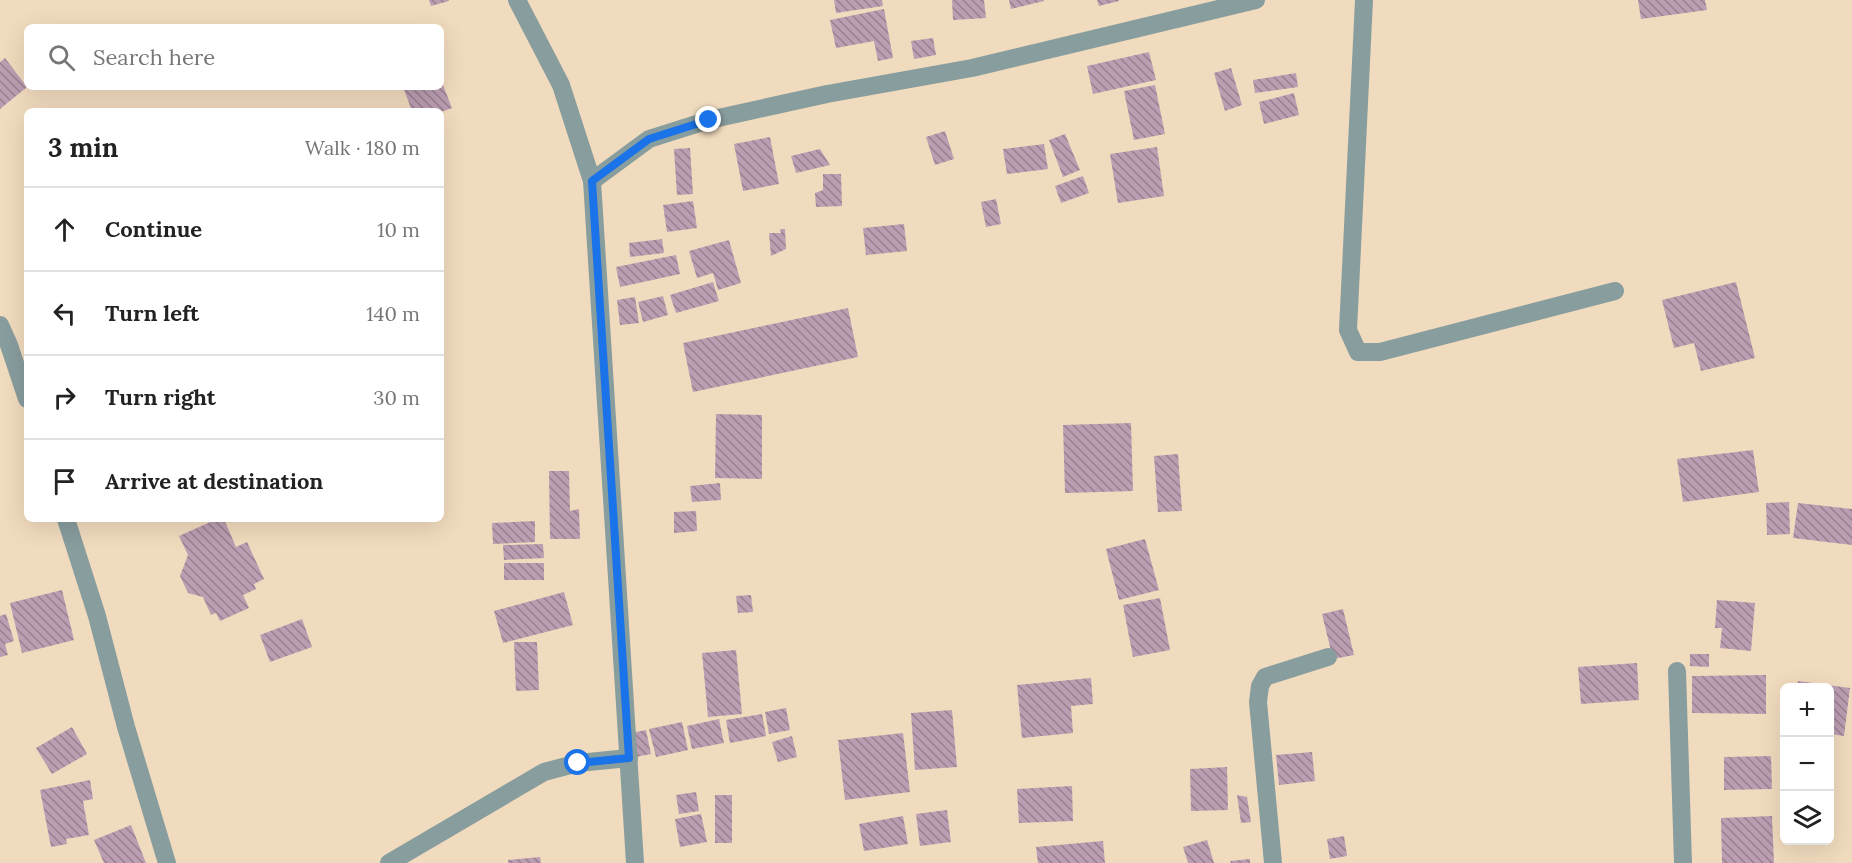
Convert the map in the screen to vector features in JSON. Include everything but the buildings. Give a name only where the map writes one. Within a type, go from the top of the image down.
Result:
[{"type":"street","points":[[517,0],[561,85],[592,181],[635,863]]},
{"type":"street","points":[[592,181],[649,139],[709,120],[827,93],[972,68],[1256,0]]},
{"type":"street","points":[[1364,0],[1348,330],[1358,352],[1380,352],[1615,291]]},
{"type":"street","points":[[0,325],[24,390]]},
{"type":"street","points":[[67,522],[97,616],[126,727],[167,863]]},
{"type":"street","points":[[1273,863],[1258,702],[1260,686],[1265,677],[1328,657]]},
{"type":"street","points":[[1677,671],[1683,863]]},
{"type":"street","points":[[389,863],[544,772],[578,763],[629,758]]},
{"type":"route","points":[[578,763],[629,758],[592,181],[649,139],[709,120]]}]
